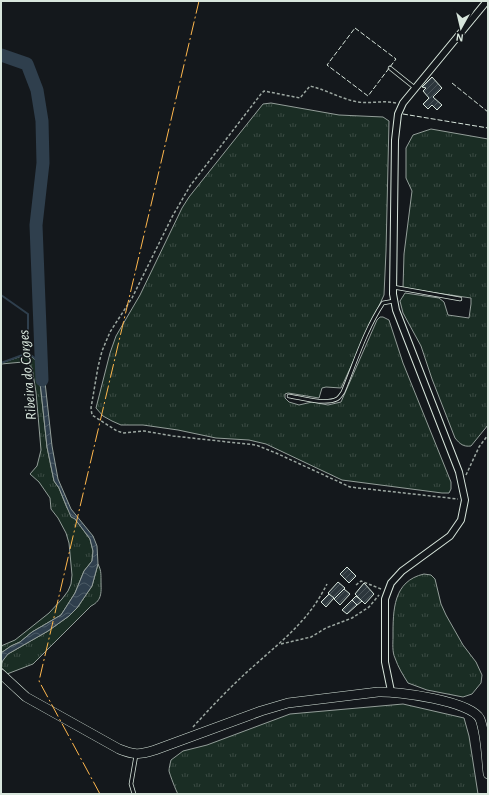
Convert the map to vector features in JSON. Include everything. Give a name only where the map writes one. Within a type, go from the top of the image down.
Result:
[{"type":"main road","points":[[1,674],[26,697],[119,749],[131,754],[140,754],[155,750],[261,711],[288,703],[391,691],[408,693],[457,704],[468,708],[480,718],[488,774]]},
{"type":"street","points":[[391,691],[385,662],[384,599],[391,583],[402,571],[450,536],[461,520],[465,500],[459,472],[396,310],[394,301],[394,140],[398,114],[402,104],[487,1]]},
{"type":"lane","points":[[390,68],[416,88]]},
{"type":"lane","points":[[393,287],[460,298]]},
{"type":"lane","points":[[289,396],[319,401],[331,401],[338,398],[343,392],[379,309],[384,303],[394,301]]},
{"type":"lane","points":[[134,794],[131,784],[136,754]]},
{"type":"path","points":[[402,104],[388,101],[360,102],[340,98],[310,86],[300,98],[264,91],[261,94],[190,186],[172,217],[132,298],[110,332],[102,351],[91,408],[92,415],[117,431],[124,433],[144,431],[173,436],[256,445],[350,487],[465,500]]},
{"type":"path","points":[[461,483],[479,447],[488,435]]},
{"type":"path","points":[[280,644],[311,637],[330,626],[352,618],[369,608],[379,595],[381,589],[361,581],[356,585]]},
{"type":"path","points":[[189,731],[256,664],[280,644],[305,619],[320,599],[327,584]]},
{"type":"green space","points":[[271,103],[339,115],[383,117],[389,121],[384,295],[341,388],[322,388],[319,398],[288,393],[285,394],[285,398],[289,402],[299,405],[312,402],[328,405],[341,402],[377,320],[380,317],[383,317],[389,320],[403,363],[451,482],[451,489],[449,493],[342,480],[266,444],[249,440],[216,438],[178,430],[143,425],[121,425],[103,416],[96,408],[110,353],[116,336],[140,295],[182,208],[189,197],[263,104]]},
{"type":"green space","points":[[431,129],[488,139],[488,425],[471,446],[462,445],[455,438],[421,346],[403,313],[400,301],[405,293],[439,298],[444,302],[448,315],[469,318],[471,298],[403,288],[404,254],[412,191],[406,178],[406,148],[413,135]]},
{"type":"green space","points":[[28,354],[37,361],[47,447],[54,481],[59,488],[67,508],[90,539],[93,551],[92,561],[84,571],[75,593],[61,615],[1,653],[1,646],[15,640],[49,613],[62,599],[71,584],[72,575],[69,543],[66,533],[51,509],[50,498],[39,482],[30,474],[37,466],[41,450],[36,392],[32,368],[28,363],[23,362],[1,364]]},
{"type":"green space","points":[[98,564],[101,572],[101,588],[98,601],[91,606],[33,664],[7,674],[1,667],[3,659],[8,654],[48,631],[69,616],[77,608],[92,586]]},
{"type":"green space","points":[[424,574],[431,575],[435,579],[441,604],[446,615],[463,645],[476,662],[482,675],[481,683],[472,694],[463,697],[427,690],[408,683],[396,661],[393,653],[393,617],[397,598],[406,583]]},
{"type":"green space","points":[[403,704],[464,718],[469,736],[478,794],[178,794],[169,771],[171,760],[183,751],[207,745],[290,714]]},
{"type":"water","points":[[37,361],[43,364],[52,446],[58,479],[71,509],[93,536],[97,546],[98,564],[92,586],[77,608],[69,616],[48,631],[8,654],[1,663],[1,653],[61,615],[75,593],[84,571],[92,561],[93,551],[90,539],[75,519],[71,517],[59,488],[54,481],[47,447]]},
{"type":"building","points":[[432,77],[442,88],[433,97],[442,105],[437,110],[432,105],[428,109],[423,104],[429,98],[423,91],[426,88],[422,87]]},
{"type":"building","points":[[347,567],[356,576],[349,583],[340,574]]},
{"type":"building","points":[[338,582],[345,588],[334,599],[328,593]]},
{"type":"building","points":[[364,583],[374,594],[365,604],[355,594]]},
{"type":"building","points":[[344,589],[350,594],[340,605],[334,599]]},
{"type":"building","points":[[329,594],[334,598],[326,607],[321,602]]},
{"type":"building","points":[[356,596],[362,601],[357,605],[352,600]]},
{"type":"building","points":[[352,600],[357,605],[347,614],[342,610]]},
{"type":"waterway","name":"Ribeira do Corges","points":[[1,55],[27,64],[37,90],[42,121],[43,163],[36,225],[42,380]]},
{"type":"waterway","points":[[1,295],[28,314],[28,353]]},
{"type":"waterway","points":[[28,353],[40,362]]},
{"type":"waterway","points":[[1,363],[28,353]]},
{"type":"fence","points":[[355,28],[396,59],[368,96],[327,65],[355,28]]},
{"type":"fence","points":[[452,83],[488,112]]},
{"type":"fence","points":[[403,114],[488,128]]},
{"type":"power","points":[[100,794],[39,681],[199,1]]}]
